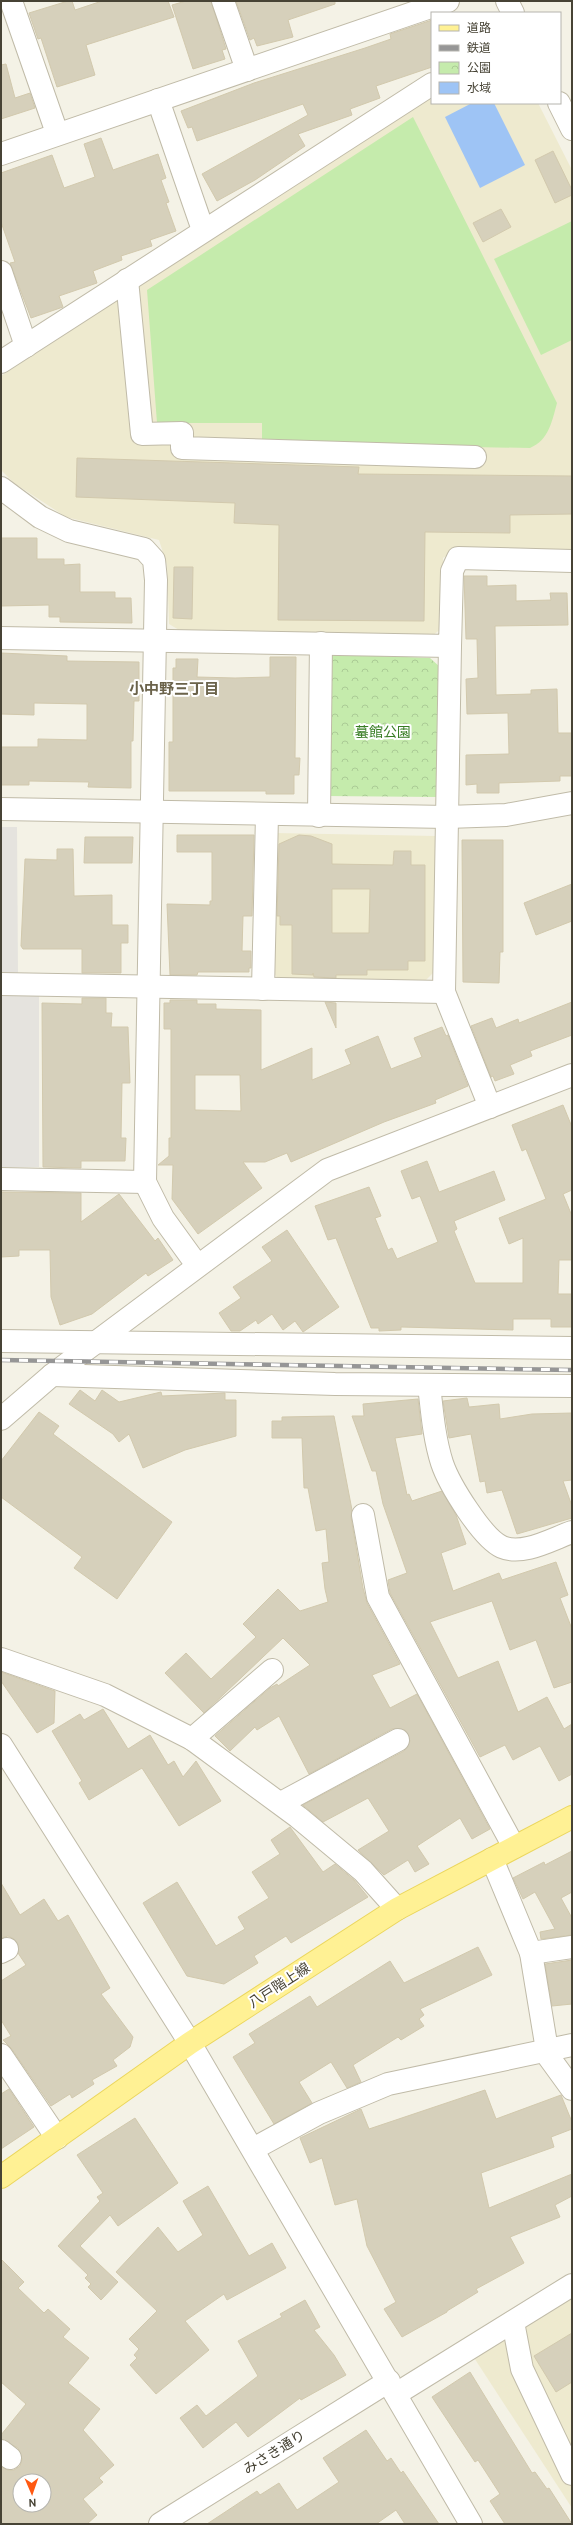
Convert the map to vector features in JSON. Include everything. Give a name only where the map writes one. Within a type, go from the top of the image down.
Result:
[{"type":"main road","name":"八戸階上線","points":[[1,2177],[190,2043],[397,1909],[572,1817]]},
{"type":"street","points":[[11,1],[57,133]]},
{"type":"street","points":[[224,1],[247,70]]},
{"type":"street","points":[[1,154],[57,133],[448,1]]},
{"type":"street","points":[[507,1],[512,12]]},
{"type":"street","points":[[1,362],[203,230],[431,85]]},
{"type":"street","points":[[158,100],[203,230]]},
{"type":"street","points":[[560,104],[572,129]]},
{"type":"street","points":[[1,272],[26,346]]},
{"type":"street","points":[[127,280],[142,434],[182,433],[182,448],[475,457]]},
{"type":"street","points":[[1,488],[40,517],[69,531],[144,549],[154,560],[145,1182],[163,1218],[197,1265]]},
{"type":"street","points":[[490,1107],[444,992],[452,571],[458,558],[572,561]]},
{"type":"street","points":[[1,638],[450,646]]},
{"type":"street","points":[[319,816],[321,643]]},
{"type":"street","points":[[1,809],[319,816],[448,817],[506,815],[572,803]]},
{"type":"street","points":[[263,989],[267,815]]},
{"type":"street","points":[[1,984],[444,992]]},
{"type":"street","points":[[1,1419],[52,1376],[96,1342],[197,1265],[327,1170],[572,1075]]},
{"type":"street","points":[[1,1179],[145,1182]]},
{"type":"street","points":[[1,1341],[572,1348]]},
{"type":"street","points":[[52,1376],[429,1385],[572,1386]]},
{"type":"street","points":[[429,1385],[434,1428],[442,1464],[467,1510],[489,1539],[502,1547],[514,1549],[530,1547],[572,1532]]},
{"type":"street","points":[[363,1515],[378,1597],[514,1847]]},
{"type":"street","points":[[1,1659],[106,1695],[192,1739],[281,1803],[363,1871],[397,1909]]},
{"type":"street","points":[[192,1739],[272,1670]]},
{"type":"street","points":[[281,1803],[398,1740]]},
{"type":"street","points":[[1,1745],[190,2043],[393,2387],[471,2524]]},
{"type":"street","points":[[492,1859],[531,1953],[548,2056],[572,2090]]},
{"type":"street","points":[[531,1953],[572,1947]]},
{"type":"street","points":[[253,2149],[319,2113],[388,2084],[572,2045]]},
{"type":"street","points":[[1,2055],[57,2138]]},
{"type":"street","name":"みさき通り","points":[[160,2524],[393,2387],[513,2322],[572,2285]]},
{"type":"street","points":[[513,2322],[522,2368],[572,2474]]},
{"type":"shaded area","points":[[431,97],[431,104],[539,104],[572,170],[572,551],[456,549],[443,558],[444,626],[430,638],[184,633],[169,624],[167,565],[159,540],[66,517],[14,483],[1,470],[1,376]]},
{"type":"shaded area","points":[[1,827],[17,827],[18,974],[1,974]]},
{"type":"shaded area","points":[[274,833],[436,836],[435,971],[425,981],[278,979],[272,970]]},
{"type":"shaded area","points":[[39,993],[39,1167],[1,1167],[1,994]]},
{"type":"shaded area","points":[[572,2285],[572,2508],[469,2350]]},
{"type":"green space","points":[[413,117],[557,403],[549,429],[542,440],[530,448],[262,443],[262,423],[157,423],[147,290]]},
{"type":"green space","points":[[572,221],[572,340],[541,355],[494,259]]},
{"type":"green space","name":"蟇館公園","points":[[334,654],[430,658],[440,667],[437,797],[325,796],[328,660]]},
{"type":"water","points":[[470,104],[494,104],[525,165],[480,188],[445,117]]},
{"type":"building","points":[[72,1],[75,10],[102,1],[168,1],[174,17],[86,45],[95,75],[57,87],[41,38],[38,39],[29,13]]},
{"type":"building","points":[[186,1],[211,1],[226,49],[222,50],[225,59],[193,69],[172,5]]},
{"type":"building","points":[[236,1],[335,1],[335,4],[288,20],[293,37],[257,46],[254,38],[250,40]]},
{"type":"building","points":[[431,20],[431,67],[376,86],[380,98],[350,109],[352,115],[298,134],[305,146],[255,180],[217,201],[202,174],[308,115],[303,104],[197,141],[192,127],[188,128],[181,111],[254,83],[391,39],[390,34]]},
{"type":"building","points":[[6,64],[15,98],[30,93],[35,108],[1,119],[1,65]]},
{"type":"building","points":[[101,138],[113,170],[158,154],[166,178],[161,180],[169,202],[166,203],[176,231],[150,240],[152,246],[121,256],[122,260],[93,271],[97,283],[59,296],[63,307],[31,318],[10,263],[15,262],[1,222],[1,173],[52,155],[64,188],[95,177],[84,144]]},
{"type":"building","points":[[553,151],[572,190],[572,195],[555,203],[535,160]]},
{"type":"building","points":[[501,209],[511,227],[483,242],[473,223]]},
{"type":"building","points":[[77,458],[359,467],[358,474],[572,476],[572,514],[510,515],[510,533],[425,532],[424,621],[278,620],[279,525],[234,523],[235,503],[76,497]]},
{"type":"building","points":[[1,538],[37,538],[37,559],[64,559],[64,565],[80,564],[80,592],[115,592],[115,598],[131,598],[132,623],[60,622],[60,617],[49,617],[49,605],[1,606]]},
{"type":"building","points":[[174,567],[193,567],[192,619],[173,618]]},
{"type":"building","points":[[464,576],[487,576],[487,586],[516,585],[516,601],[551,600],[550,593],[567,593],[568,625],[495,626],[496,695],[531,694],[531,690],[557,689],[558,733],[572,733],[572,776],[560,776],[560,781],[499,783],[499,793],[477,793],[477,784],[466,785],[466,755],[509,754],[508,713],[467,714],[466,679],[478,678],[477,639],[466,639]]},
{"type":"building","points":[[1,653],[67,656],[67,661],[139,662],[139,701],[134,701],[133,741],[131,741],[131,788],[88,787],[89,782],[29,781],[29,785],[1,785],[1,747],[38,747],[38,739],[87,740],[87,704],[34,703],[34,715],[1,714]]},
{"type":"building","points":[[270,657],[296,657],[295,758],[300,758],[299,775],[294,775],[294,794],[266,794],[266,791],[169,791],[169,742],[173,742],[173,668],[176,668],[176,659],[198,659],[197,677],[235,678],[270,677]]},
{"type":"building","points":[[177,835],[254,835],[252,916],[243,916],[242,951],[251,951],[251,968],[249,968],[249,972],[198,972],[197,975],[170,975],[167,904],[210,905],[210,901],[212,901],[212,852],[177,852]]},
{"type":"building","points":[[299,835],[311,836],[332,844],[332,864],[393,865],[394,851],[411,851],[411,865],[425,865],[425,961],[408,961],[408,970],[367,970],[367,975],[336,975],[336,978],[314,977],[313,973],[313,975],[292,974],[292,925],[280,925],[280,916],[277,916],[279,844]],"holes":[[[332,889],[370,889],[369,933],[332,933]]]},
{"type":"building","points":[[85,837],[133,837],[132,863],[84,863]]},
{"type":"building","points":[[462,840],[503,840],[503,952],[500,952],[499,983],[463,982]]},
{"type":"building","points":[[57,849],[73,849],[74,896],[112,895],[112,925],[128,925],[128,943],[121,943],[121,973],[82,973],[82,949],[23,949],[21,946],[25,859],[57,860]]},
{"type":"building","points":[[572,884],[572,921],[536,935],[524,903]]},
{"type":"building","points":[[82,998],[106,998],[106,1013],[112,1013],[111,1027],[128,1027],[130,1083],[122,1083],[121,1138],[126,1138],[125,1161],[81,1161],[81,1168],[43,1167],[42,1003],[82,1004]]},
{"type":"building","points":[[170,1000],[197,1000],[197,1004],[216,1004],[216,1009],[261,1010],[261,1070],[312,1048],[312,1080],[351,1064],[345,1050],[378,1036],[391,1069],[422,1057],[414,1038],[442,1027],[446,1036],[448,1035],[468,1086],[435,1100],[436,1103],[384,1122],[291,1162],[287,1153],[265,1162],[243,1162],[262,1188],[198,1234],[172,1199],[173,1165],[158,1165],[169,1156],[169,1138],[171,1138],[171,1029],[164,1029],[164,1003],[170,1003]],"holes":[[[195,1075],[240,1075],[241,1111],[195,1110]]]},
{"type":"building","points":[[325,1002],[336,1003],[336,1028]]},
{"type":"building","points":[[572,1002],[572,1035],[530,1051],[532,1056],[510,1065],[514,1074],[495,1081],[493,1076],[491,1077],[471,1026],[492,1018],[496,1028],[518,1019],[519,1023]]},
{"type":"building","points":[[563,1105],[572,1127],[572,1190],[563,1194],[572,1216],[572,1260],[559,1260],[558,1294],[572,1294],[572,1327],[551,1327],[551,1319],[513,1319],[513,1330],[401,1327],[401,1330],[379,1331],[379,1328],[371,1328],[336,1238],[328,1240],[315,1206],[369,1187],[381,1216],[375,1218],[388,1250],[392,1248],[397,1259],[438,1242],[420,1196],[412,1199],[401,1171],[427,1161],[439,1192],[494,1171],[505,1200],[454,1221],[457,1229],[454,1231],[475,1283],[523,1283],[523,1238],[509,1244],[499,1218],[546,1199],[526,1149],[522,1151],[512,1125]]},
{"type":"building","points":[[1,1192],[81,1193],[81,1222],[119,1194],[155,1241],[158,1238],[173,1260],[148,1276],[146,1273],[92,1314],[60,1325],[51,1297],[50,1250],[19,1250],[19,1256],[1,1257]]},
{"type":"building","points":[[287,1230],[339,1307],[303,1332],[295,1321],[283,1330],[272,1314],[258,1324],[256,1320],[240,1331],[231,1331],[219,1313],[241,1298],[233,1287],[272,1261],[262,1247]]},
{"type":"building","points":[[80,1390],[95,1401],[102,1390],[119,1402],[161,1392],[162,1396],[225,1393],[225,1400],[236,1400],[236,1436],[185,1450],[143,1468],[129,1434],[119,1442],[113,1434],[69,1404]]},
{"type":"building","points":[[467,1398],[469,1407],[499,1404],[500,1419],[532,1414],[572,1413],[572,1480],[563,1481],[572,1506],[572,1518],[517,1534],[502,1490],[487,1493],[485,1481],[480,1482],[471,1434],[449,1438],[443,1401]]},
{"type":"building","points":[[418,1399],[422,1434],[395,1438],[407,1495],[409,1494],[412,1501],[442,1491],[456,1515],[466,1544],[441,1553],[453,1591],[499,1573],[502,1580],[556,1562],[568,1595],[560,1598],[572,1629],[572,1682],[554,1688],[536,1640],[510,1650],[492,1601],[430,1622],[458,1678],[498,1661],[518,1712],[547,1697],[564,1729],[572,1724],[572,1774],[559,1781],[540,1746],[513,1760],[505,1745],[480,1757],[390,1593],[388,1580],[407,1573],[383,1504],[376,1471],[372,1471],[352,1416],[364,1416],[363,1404]]},
{"type":"building","points":[[39,1412],[59,1426],[53,1434],[172,1522],[117,1599],[74,1568],[82,1557],[1,1497],[1,1461]]},
{"type":"building","points":[[334,1416],[352,1510],[351,1517],[363,1588],[367,1603],[400,1664],[372,1675],[390,1708],[417,1694],[490,1829],[472,1839],[460,1818],[417,1846],[429,1864],[415,1872],[408,1860],[384,1875],[358,1850],[389,1831],[368,1798],[323,1822],[303,1805],[404,1751],[410,1741],[405,1730],[392,1729],[309,1774],[279,1716],[257,1730],[255,1727],[230,1751],[215,1736],[270,1688],[277,1684],[278,1686],[310,1665],[283,1638],[204,1713],[165,1673],[186,1653],[211,1679],[256,1637],[243,1624],[278,1589],[300,1611],[328,1602],[322,1563],[329,1562],[326,1529],[316,1531],[308,1488],[304,1488],[302,1438],[272,1438],[272,1421],[282,1421],[282,1417]]},
{"type":"building","points":[[1,1672],[55,1691],[54,1723],[37,1733],[1,1681]]},
{"type":"building","points":[[103,1709],[128,1749],[150,1735],[168,1765],[174,1761],[183,1777],[196,1761],[221,1801],[179,1826],[142,1768],[89,1800],[79,1783],[82,1781],[52,1731],[80,1714],[84,1720]]},
{"type":"building","points":[[290,1827],[323,1872],[335,1864],[354,1880],[368,1897],[291,1943],[286,1936],[254,1956],[258,1963],[224,1984],[187,1976],[143,1903],[177,1882],[216,1946],[245,1929],[238,1917],[269,1898],[252,1872],[280,1854],[271,1840]]},
{"type":"building","points":[[572,1851],[572,1892],[561,1898],[572,1918],[572,1935],[541,1939],[540,1932],[555,1929],[535,1892],[523,1899],[513,1878],[544,1862],[545,1865]]},
{"type":"building","points":[[1,1883],[20,1915],[44,1899],[58,1921],[68,1915],[110,1988],[101,1994],[133,2037],[130,2047],[113,2060],[117,2066],[92,2080],[94,2084],[72,2098],[70,2094],[51,2106],[11,2048],[3,2040],[11,2036],[1,2020],[1,1981],[26,1965],[18,1953],[18,1944],[14,1939],[8,1936],[1,1938]]},
{"type":"building","points":[[478,1947],[492,1975],[420,2009],[424,2015],[419,2019],[424,2026],[401,2040],[398,2037],[353,2065],[361,2082],[347,2088],[331,2062],[299,2082],[312,2103],[274,2124],[233,2057],[255,2043],[249,2034],[310,1996],[317,2007],[390,1961],[404,1983]]},
{"type":"building","points":[[572,1960],[572,2004],[552,2006],[545,1964]]},
{"type":"building","points":[[9,2089],[34,2127],[1,2149],[1,2094]]},
{"type":"building","points":[[485,2090],[496,2119],[561,2095],[572,2122],[572,2129],[551,2137],[554,2147],[481,2173],[489,2208],[572,2174],[572,2196],[555,2205],[560,2217],[510,2237],[524,2263],[476,2289],[478,2292],[447,2312],[402,2337],[384,2309],[396,2302],[367,2246],[357,2199],[335,2205],[322,2158],[310,2163],[300,2138],[361,2109],[369,2129]]},
{"type":"building","points":[[135,2118],[178,2183],[118,2226],[110,2215],[80,2246],[118,2282],[101,2300],[88,2287],[91,2284],[85,2278],[88,2275],[58,2246],[100,2201],[97,2197],[103,2193],[77,2155]]},
{"type":"building","points":[[208,2186],[249,2256],[272,2243],[286,2268],[227,2300],[224,2294],[185,2321],[209,2350],[156,2394],[130,2365],[137,2358],[134,2355],[139,2349],[129,2339],[157,2311],[116,2272],[158,2227],[178,2252],[203,2235],[183,2201]]},
{"type":"building","points":[[1,2259],[24,2282],[18,2288],[44,2313],[48,2309],[70,2329],[63,2337],[89,2358],[68,2383],[100,2409],[83,2430],[114,2465],[99,2478],[103,2482],[83,2499],[97,2515],[87,2524],[1,2524],[1,2467],[8,2470],[14,2470],[20,2466],[22,2459],[18,2448],[1,2439],[1,2435],[26,2404],[1,2382]]},
{"type":"building","points":[[305,2300],[320,2327],[314,2330],[334,2355],[346,2375],[301,2400],[300,2398],[248,2437],[236,2422],[203,2448],[180,2418],[197,2405],[206,2416],[258,2376],[238,2341],[282,2317],[280,2314]]},
{"type":"building","points":[[572,2333],[572,2382],[556,2392],[534,2356]]},
{"type":"building","points":[[470,2372],[532,2473],[535,2472],[547,2489],[549,2488],[572,2524],[505,2524],[490,2501],[500,2494],[478,2460],[475,2462],[432,2397]]},
{"type":"building","points":[[366,2430],[387,2461],[391,2458],[401,2473],[403,2471],[439,2524],[405,2524],[396,2510],[376,2524],[207,2524],[257,2491],[260,2495],[279,2483],[297,2510],[339,2482],[323,2458]]},
{"type":"railway","points":[[1,1360],[572,1370]]},
{"type":"district","name":"小中野三丁目","points":[[174,689]]}]
